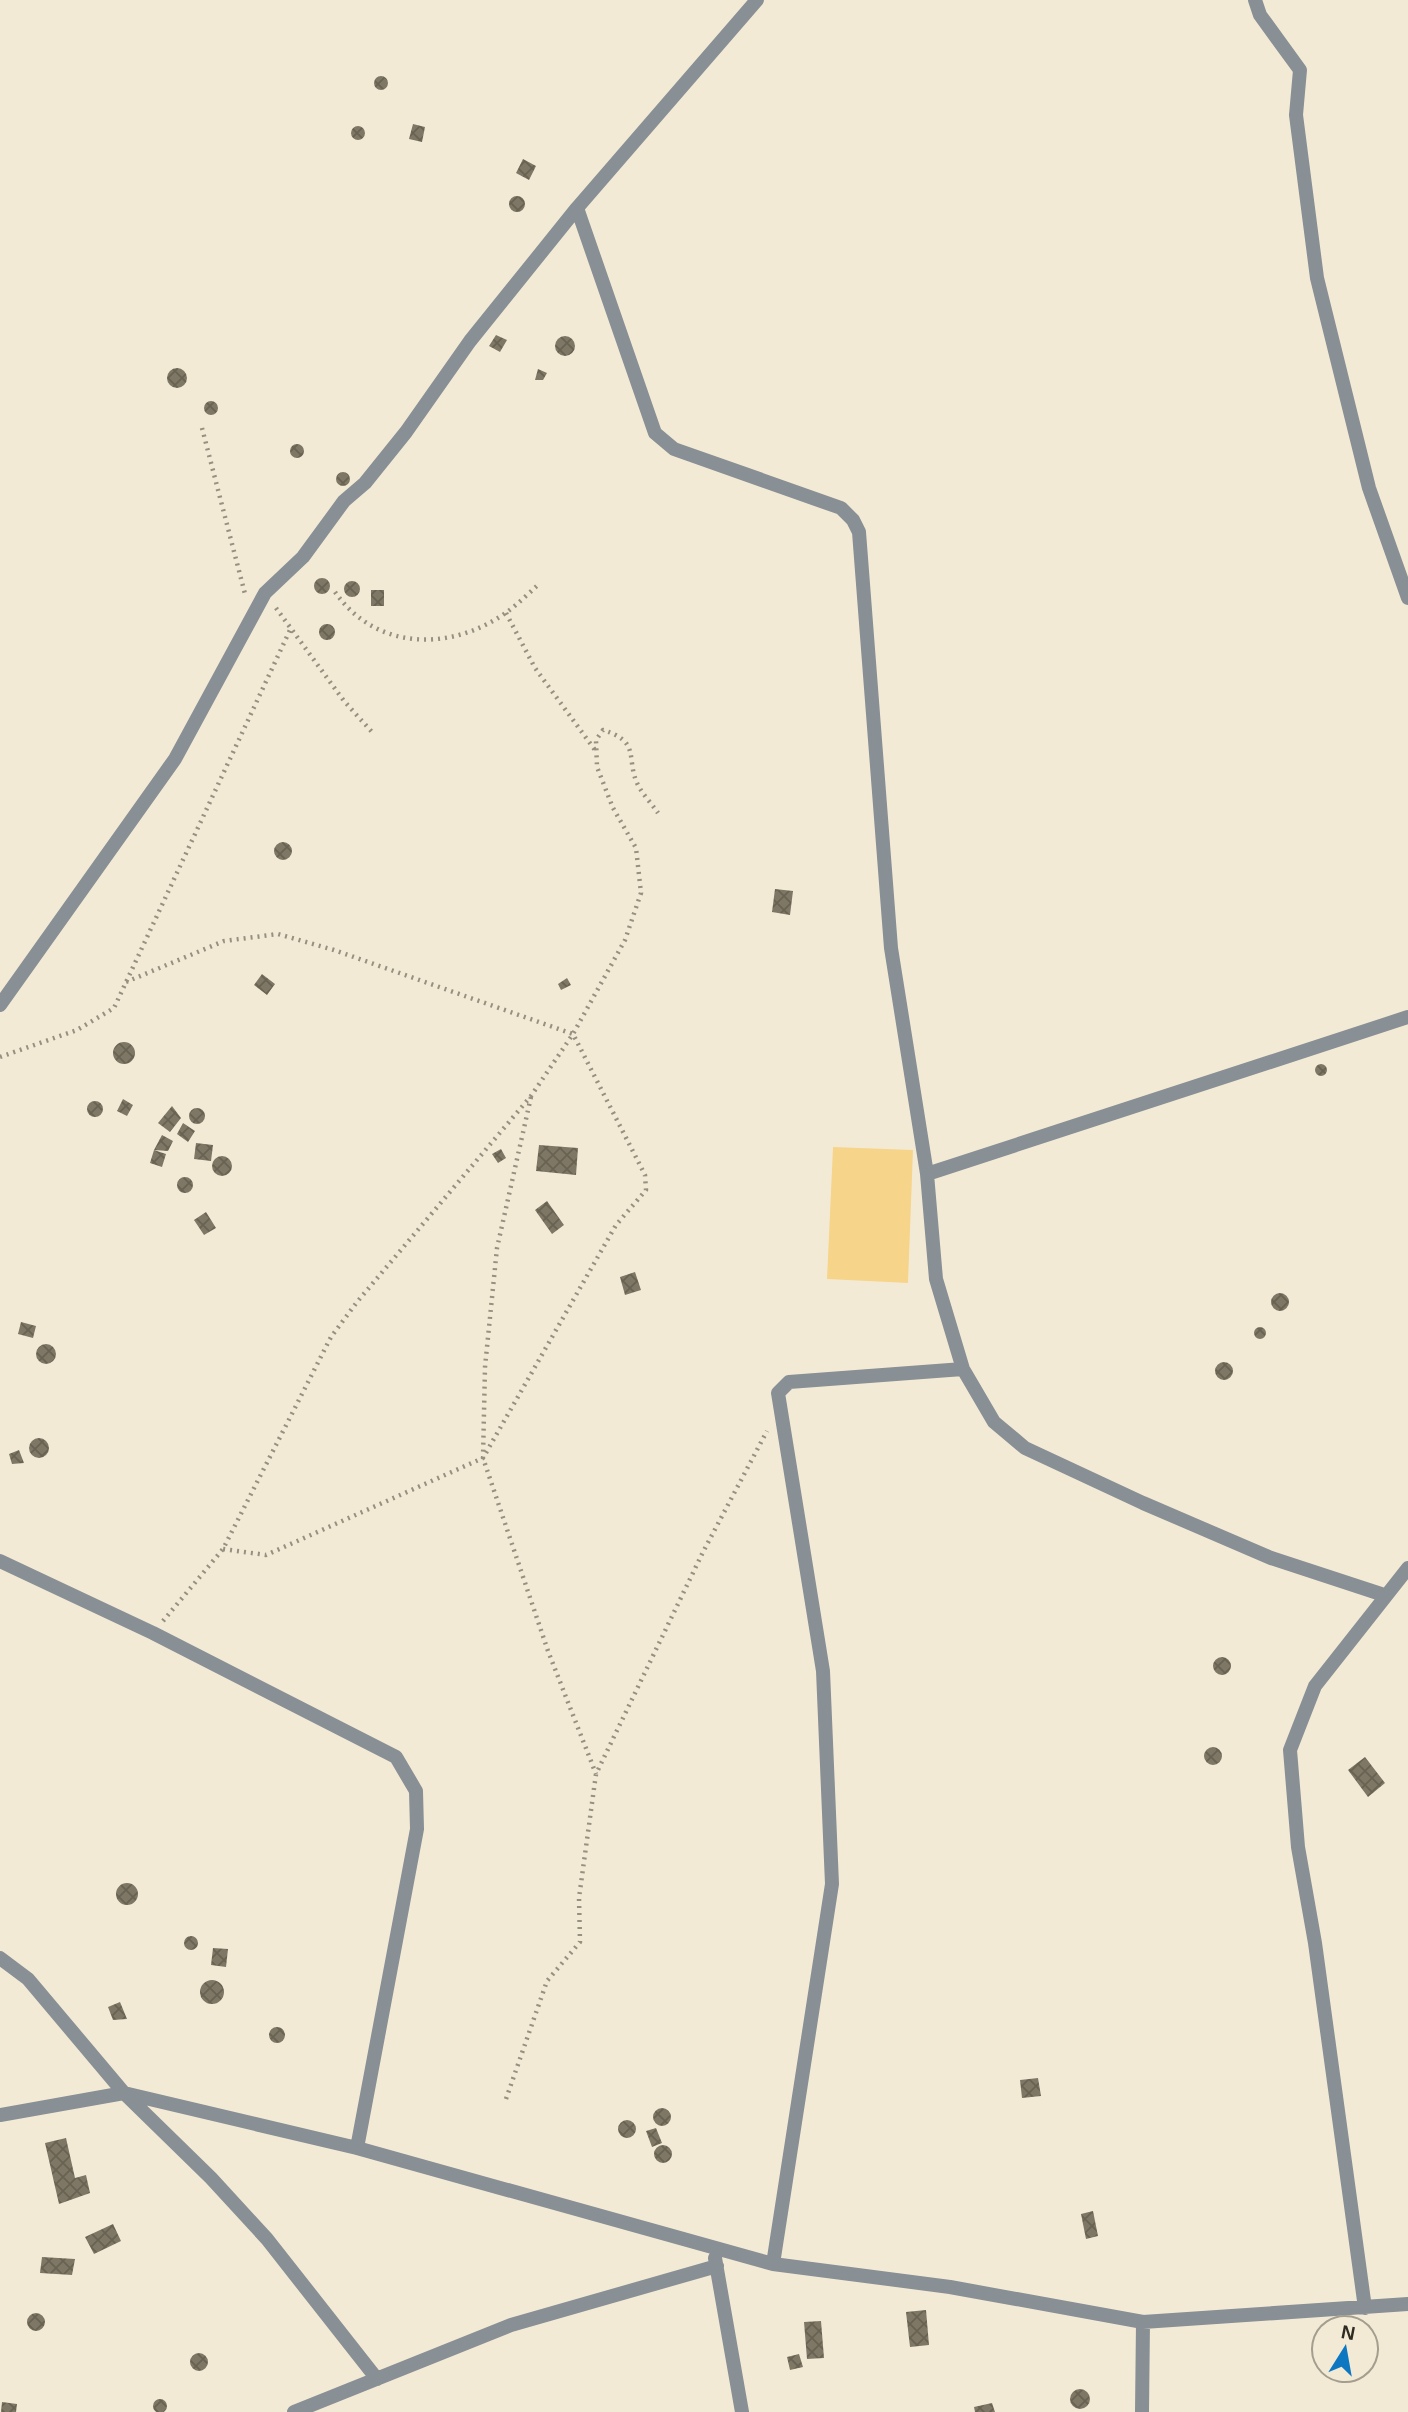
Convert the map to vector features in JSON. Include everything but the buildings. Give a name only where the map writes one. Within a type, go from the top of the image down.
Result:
[{"type":"street","points":[[0,1005],[175,759],[265,593],[303,557],[339,507],[365,483],[406,432],[470,341],[577,208],[757,0]]},
{"type":"street","points":[[1255,0],[1260,15],[1300,70],[1296,115],[1317,278],[1369,488],[1408,598]]},
{"type":"street","points":[[577,208],[655,433],[674,449],[841,509],[859,532],[891,948],[927,1174],[936,1279],[963,1369],[994,1422],[1025,1448],[1271,1559],[1384,1595]]},
{"type":"street","points":[[927,1174],[1408,1017]]},
{"type":"street","points":[[773,2264],[832,1884],[823,1671],[778,1393],[789,1382],[963,1369]]},
{"type":"street","points":[[0,1561],[153,1633],[396,1758],[416,1791],[417,1829],[357,2148]]},
{"type":"street","points":[[1365,2308],[1315,1942],[1298,1847],[1290,1750],[1315,1686],[1384,1595],[1408,1568]]},
{"type":"street","points":[[0,1958],[28,1979],[124,2093],[211,2178],[267,2239],[377,2379]]},
{"type":"street","points":[[0,2115],[124,2093],[357,2148],[773,2264],[950,2287],[1143,2322],[1408,2304]]},
{"type":"street","points":[[713,2248],[742,2412]]},
{"type":"street","points":[[294,2412],[511,2325],[717,2266]]},
{"type":"street","points":[[1142,2412],[1143,2322]]},
{"type":"path","points":[[202,428],[251,618]]},
{"type":"path","points":[[335,592],[348,611],[366,624],[398,639],[458,636],[506,613],[539,584]]},
{"type":"path","points":[[265,593],[344,701],[372,732]]},
{"type":"path","points":[[506,613],[535,668],[597,751]]},
{"type":"path","points":[[0,1058],[86,1025],[114,1008],[290,629]]},
{"type":"path","points":[[153,1633],[223,1549],[331,1337],[357,1302],[531,1096],[573,1034],[625,940],[641,893],[636,848],[613,808],[597,767],[596,740],[603,730],[620,735],[633,754],[637,784],[658,813]]},
{"type":"path","points":[[127,982],[224,941],[278,934],[334,950],[573,1034],[645,1175],[646,1191],[616,1225],[483,1458],[266,1555],[223,1549]]},
{"type":"path","points":[[531,1096],[497,1248],[485,1367],[483,1458],[548,1651],[596,1774]]},
{"type":"path","points":[[506,2099],[547,1981],[580,1942],[579,1898],[596,1774],[703,1552],[779,1409]]},
{"type":"shaded area","points":[[833,1147],[913,1150],[908,1283],[827,1279]]}]
